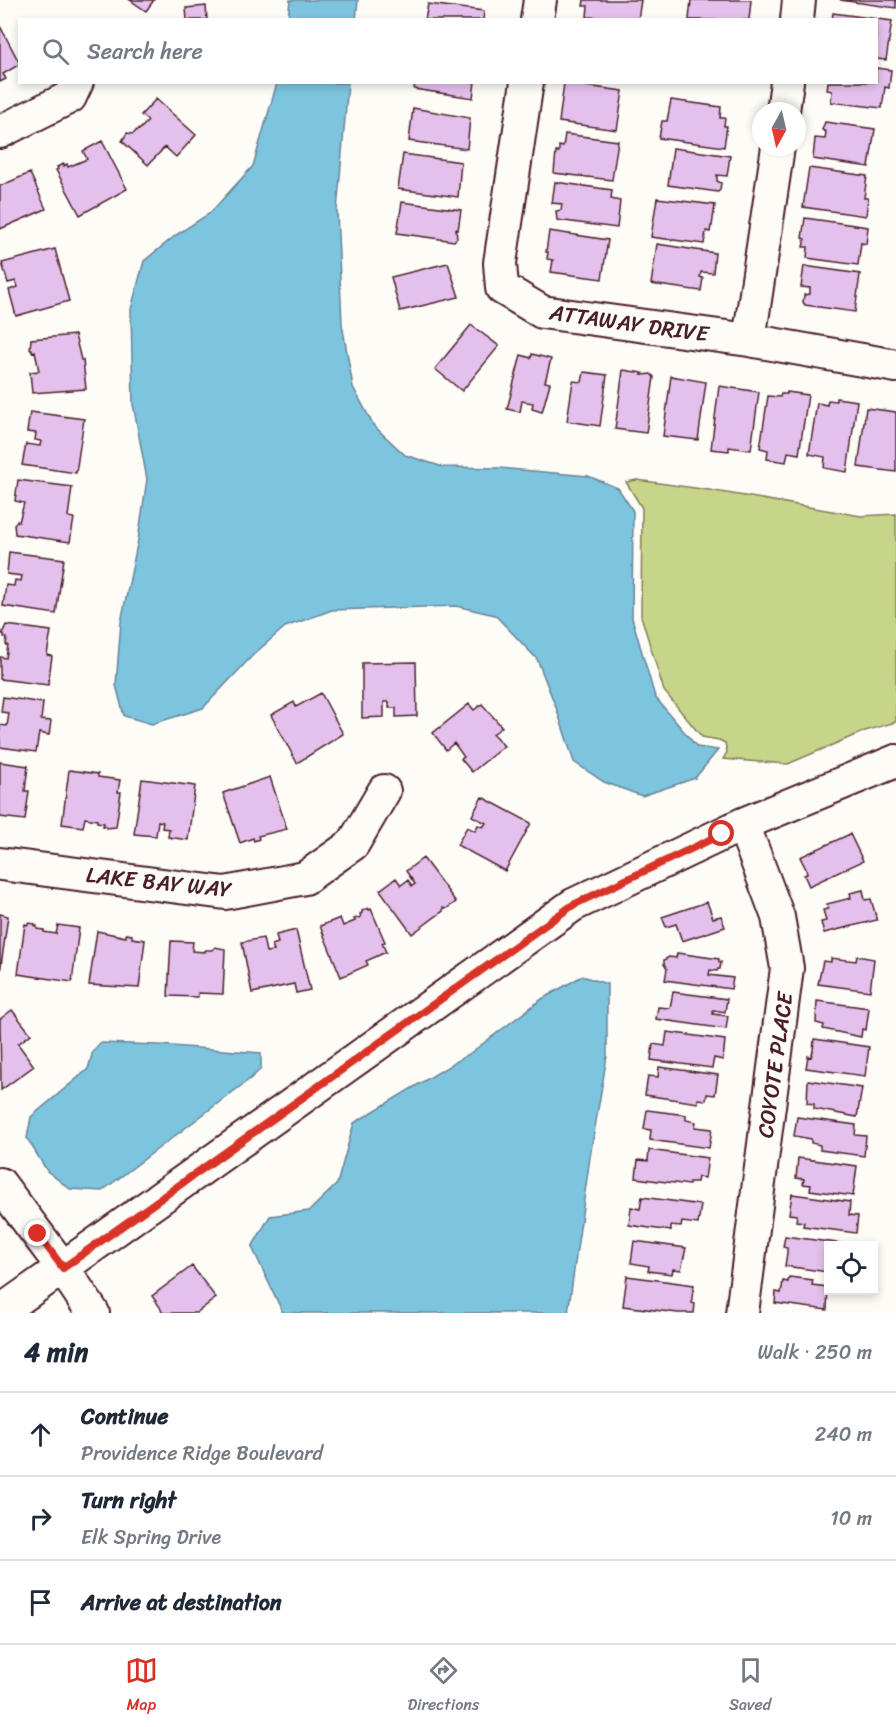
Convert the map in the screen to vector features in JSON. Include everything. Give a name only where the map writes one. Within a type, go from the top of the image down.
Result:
[{"type":"street","points":[[537,18],[540,0]]},
{"type":"street","points":[[796,18],[800,0]]},
{"type":"street","points":[[0,132],[70,97],[76,84]]},
{"type":"street","name":"ATTAWAY DRIVE","points":[[527,84],[500,263],[502,288],[542,312],[749,340],[896,366]]},
{"type":"street","points":[[784,102],[787,84]]},
{"type":"street","points":[[749,340],[776,156]]},
{"type":"street","points":[[0,1312],[573,905],[743,824],[896,761]]},
{"type":"street","name":"LAKE BAY WAY","points":[[0,864],[225,893],[305,878],[353,844],[384,791]]},
{"type":"street","name":"COYOTE PLACE","points":[[742,1313],[788,968],[778,918],[743,824]]},
{"type":"street","points":[[0,1184],[63,1268],[93,1313]]},
{"type":"green space","points":[[637,480],[861,516],[896,514],[896,722],[865,731],[788,764],[723,759],[727,752],[725,743],[702,737],[664,691],[641,616],[642,508],[626,482]]},
{"type":"water","points":[[290,0],[358,0],[356,18],[288,18]]},
{"type":"water","points":[[277,84],[348,84],[337,211],[342,324],[353,387],[374,426],[405,455],[443,467],[499,468],[588,476],[618,488],[633,511],[632,618],[655,697],[697,747],[718,750],[695,778],[642,796],[604,782],[574,762],[537,659],[495,615],[456,606],[332,610],[285,627],[254,654],[203,708],[152,724],[124,716],[116,685],[121,622],[138,540],[147,479],[133,404],[131,309],[144,261],[176,235],[210,213],[253,166]]},
{"type":"water","points":[[582,976],[607,984],[607,1056],[568,1313],[283,1313],[252,1247],[270,1216],[309,1211],[337,1184],[354,1123],[469,1054],[542,999]]},
{"type":"water","points":[[100,1043],[261,1053],[261,1069],[102,1191],[70,1189],[47,1171],[27,1138],[31,1117],[88,1069],[93,1051]]},
{"type":"building","points":[[130,0],[154,0],[146,11]]},
{"type":"building","points":[[584,0],[641,0],[638,18],[587,17],[588,6],[583,6]]},
{"type":"building","points":[[691,0],[751,0],[749,18],[689,18]]},
{"type":"building","points":[[840,0],[896,0],[896,8]]},
{"type":"building","points":[[428,4],[484,11],[483,18],[425,18]]},
{"type":"building","points":[[206,6],[207,18],[187,18],[186,8]]},
{"type":"building","points":[[833,13],[870,18],[832,18]]},
{"type":"building","points":[[878,19],[892,21],[886,60],[878,59]]},
{"type":"building","points":[[0,26],[18,60],[18,65],[3,74],[6,79],[0,82]]},
{"type":"building","points":[[878,68],[891,70],[889,88],[885,87],[882,108],[831,102],[832,91],[827,90],[828,84],[878,84]]},
{"type":"building","points":[[415,84],[475,84],[473,98],[414,89]]},
{"type":"building","points":[[564,84],[623,91],[617,130],[559,122]]},
{"type":"building","points":[[156,99],[196,135],[176,157],[165,147],[148,165],[122,141],[127,133],[133,134],[148,121],[141,115]]},
{"type":"building","points":[[671,100],[721,107],[720,118],[725,118],[724,126],[727,126],[724,147],[659,138],[662,121],[667,121]]},
{"type":"building","points":[[413,108],[470,118],[467,149],[409,141]]},
{"type":"building","points":[[825,122],[875,129],[869,167],[813,159],[815,138],[825,139],[826,132],[822,130]]},
{"type":"building","points":[[565,134],[618,141],[612,180],[554,173],[556,152],[559,152],[559,146],[563,147]]},
{"type":"building","points":[[102,141],[127,189],[80,215],[56,170],[64,164],[68,167],[87,159],[83,151]]},
{"type":"building","points":[[673,148],[730,156],[727,176],[717,175],[717,181],[721,183],[720,190],[718,192],[668,185]]},
{"type":"building","points":[[403,154],[461,162],[458,197],[398,189]]},
{"type":"building","points":[[809,168],[867,176],[864,198],[868,198],[866,216],[803,207]]},
{"type":"building","points":[[30,173],[46,209],[0,229],[0,186]]},
{"type":"building","points":[[555,182],[612,190],[611,199],[620,201],[617,228],[557,220],[556,211],[561,210],[562,204],[552,203]]},
{"type":"building","points":[[657,198],[715,205],[712,226],[710,232],[706,231],[704,244],[651,237]]},
{"type":"building","points":[[402,202],[461,210],[458,230],[456,229],[457,238],[454,241],[397,233]]},
{"type":"building","points":[[805,218],[868,227],[866,244],[861,243],[858,265],[807,258],[808,247],[803,247],[805,239],[802,238]]},
{"type":"building","points":[[549,231],[608,240],[602,279],[551,272],[553,260],[547,259],[548,252],[546,252]]},
{"type":"building","points":[[657,244],[715,253],[713,273],[701,272],[700,277],[703,278],[701,291],[651,284]]},
{"type":"building","points":[[55,249],[69,301],[16,316],[9,290],[18,287],[16,281],[8,283],[2,263]]},
{"type":"building","points":[[448,263],[459,297],[400,311],[391,277]]},
{"type":"building","points":[[804,266],[860,274],[855,312],[805,305],[804,295],[810,294],[810,288],[801,287]]},
{"type":"building","points":[[471,325],[499,346],[462,391],[435,369]]},
{"type":"building","points":[[75,335],[81,360],[83,360],[86,389],[32,393],[30,372],[39,371],[35,351],[32,352],[30,349],[31,339]]},
{"type":"building","points":[[532,354],[551,359],[545,382],[550,383],[542,412],[532,409],[533,403],[522,401],[520,412],[507,409],[521,355],[531,358]]},
{"type":"building","points":[[623,370],[643,373],[642,375],[651,374],[654,377],[646,433],[615,429]]},
{"type":"building","points":[[584,372],[607,375],[600,426],[567,421],[573,381],[582,382]]},
{"type":"building","points":[[671,376],[706,382],[698,440],[663,436]]},
{"type":"building","points":[[719,386],[759,392],[751,450],[729,447],[729,451],[711,449]]},
{"type":"building","points":[[787,392],[808,395],[799,454],[788,452],[786,462],[767,459],[768,450],[760,448],[768,396],[780,397],[781,394],[787,394]]},
{"type":"building","points":[[836,398],[857,401],[847,472],[824,468],[825,457],[809,454],[817,403],[827,405],[828,400],[836,401]]},
{"type":"building","points":[[866,408],[896,412],[896,472],[858,467]]},
{"type":"building","points":[[30,412],[84,419],[76,473],[22,465],[26,444],[40,446],[41,441],[35,440],[36,433],[27,432]]},
{"type":"building","points":[[18,480],[72,487],[68,517],[74,518],[70,542],[15,534],[14,524],[19,522],[24,503],[15,501]]},
{"type":"building","points":[[9,552],[64,559],[56,614],[3,606],[6,585],[14,586],[15,580],[21,581],[22,576],[7,574]]},
{"type":"building","points":[[6,625],[51,631],[47,655],[52,656],[48,685],[0,679],[0,657],[6,658],[8,645],[6,645],[7,638],[2,634]]},
{"type":"building","points":[[416,662],[417,716],[396,717],[396,708],[389,708],[389,702],[384,702],[384,717],[362,718],[362,663]]},
{"type":"building","points":[[321,693],[343,734],[297,763],[271,715],[294,702],[296,707]]},
{"type":"building","points":[[3,697],[43,703],[41,720],[51,721],[49,735],[39,733],[36,752],[0,747],[0,725],[7,726],[9,713],[1,712]]},
{"type":"building","points":[[469,704],[474,710],[482,704],[502,727],[493,734],[504,746],[472,772],[461,759],[464,757],[454,743],[446,750],[433,733]]},
{"type":"building","points":[[0,762],[28,766],[25,791],[29,791],[25,820],[0,817]]},
{"type":"building","points":[[69,770],[120,780],[118,792],[121,792],[116,827],[106,828],[103,826],[104,823],[85,818],[83,827],[62,824]]},
{"type":"building","points":[[270,777],[287,829],[258,836],[259,839],[254,841],[253,838],[240,843],[223,793]]},
{"type":"building","points":[[142,779],[195,786],[188,840],[168,837],[169,829],[162,828],[163,822],[158,821],[156,836],[134,834]]},
{"type":"building","points":[[482,797],[531,823],[505,871],[457,845],[467,827],[475,831],[478,825],[483,827],[486,823],[472,816]]},
{"type":"building","points":[[850,834],[863,861],[809,886],[804,875],[807,874],[806,869],[800,857]]},
{"type":"building","points":[[423,858],[456,902],[446,909],[443,908],[443,911],[412,934],[380,890],[396,878],[401,885],[408,880],[412,886],[415,884],[406,871]]},
{"type":"building","points":[[863,890],[865,900],[871,899],[877,920],[824,933],[821,922],[826,921],[823,910],[828,909],[827,904],[851,898],[850,893]]},
{"type":"building","points":[[707,902],[713,918],[721,916],[725,927],[682,941],[676,924],[666,927],[662,917]]},
{"type":"building","points":[[371,909],[385,942],[382,943],[386,952],[366,961],[368,965],[341,977],[320,926],[340,918],[343,926],[361,917],[362,911]]},
{"type":"building","points":[[0,914],[8,916],[0,973]]},
{"type":"building","points":[[28,923],[35,924],[37,929],[44,930],[44,932],[56,934],[58,925],[79,928],[72,982],[18,974],[25,924],[28,925]]},
{"type":"building","points":[[296,930],[310,990],[296,993],[294,984],[252,993],[242,942],[263,938],[266,952],[274,951],[272,945],[278,943],[276,935]]},
{"type":"building","points":[[97,931],[126,937],[126,934],[132,935],[132,938],[145,940],[139,988],[89,985]]},
{"type":"building","points":[[171,941],[193,942],[192,951],[205,952],[215,947],[225,949],[223,994],[198,993],[198,997],[168,996]]},
{"type":"building","points":[[677,953],[719,959],[720,969],[710,970],[709,975],[733,978],[731,989],[665,980],[667,969],[664,960],[669,957],[676,958]]},
{"type":"building","points":[[857,956],[874,959],[870,991],[818,984],[823,961],[831,962],[831,958],[856,961]]},
{"type":"building","points":[[673,992],[727,999],[725,1012],[713,1010],[713,1014],[728,1016],[726,1029],[656,1019],[658,1007],[670,1008]]},
{"type":"building","points":[[817,1001],[869,1008],[866,1030],[862,1029],[861,1037],[823,1029],[824,1025],[816,1023]]},
{"type":"building","points":[[12,1010],[31,1034],[18,1044],[34,1066],[1,1090],[0,1019]]},
{"type":"building","points":[[667,1032],[725,1040],[723,1060],[714,1058],[712,1068],[651,1060],[653,1044],[665,1046]]},
{"type":"building","points":[[814,1039],[869,1047],[865,1076],[806,1068],[808,1056],[811,1057],[813,1051]]},
{"type":"building","points":[[659,1067],[718,1075],[715,1095],[707,1094],[706,1100],[698,1099],[698,1103],[645,1095],[648,1076],[658,1077]]},
{"type":"building","points":[[808,1080],[862,1088],[857,1117],[814,1109],[814,1104],[807,1103]]},
{"type":"building","points":[[647,1110],[686,1115],[686,1120],[696,1122],[695,1127],[712,1129],[709,1148],[650,1140],[651,1130],[644,1129]]},
{"type":"building","points":[[797,1117],[856,1125],[855,1135],[866,1136],[864,1156],[820,1150],[820,1145],[811,1143],[811,1139],[794,1136]]},
{"type":"building","points":[[649,1150],[708,1158],[705,1178],[698,1177],[697,1182],[689,1182],[689,1185],[636,1178],[638,1160],[648,1161]]},
{"type":"building","points":[[798,1158],[857,1166],[853,1196],[810,1190],[811,1185],[803,1184],[804,1179],[796,1178]]},
{"type":"building","points":[[792,1194],[850,1202],[849,1215],[858,1216],[856,1233],[803,1226],[804,1222],[796,1221],[797,1215],[789,1214]]},
{"type":"building","points":[[642,1197],[701,1205],[698,1224],[682,1222],[681,1227],[671,1226],[671,1231],[629,1225],[631,1207],[640,1209]]},
{"type":"building","points":[[785,1236],[824,1241],[824,1271],[785,1266],[787,1248],[783,1247]]},
{"type":"building","points":[[634,1241],[686,1248],[681,1270],[673,1269],[672,1274],[648,1271],[649,1266],[631,1263]]},
{"type":"building","points":[[192,1266],[216,1298],[196,1313],[161,1313],[160,1307],[152,1296]]},
{"type":"building","points":[[627,1276],[694,1285],[692,1303],[695,1304],[694,1313],[623,1306]]},
{"type":"building","points":[[789,1277],[813,1280],[812,1285],[824,1286],[824,1295],[828,1295],[827,1310],[775,1303],[776,1292],[781,1293],[783,1281],[788,1282]]},
{"type":"route","points":[[38,1234],[63,1268],[573,905],[722,834]]}]
